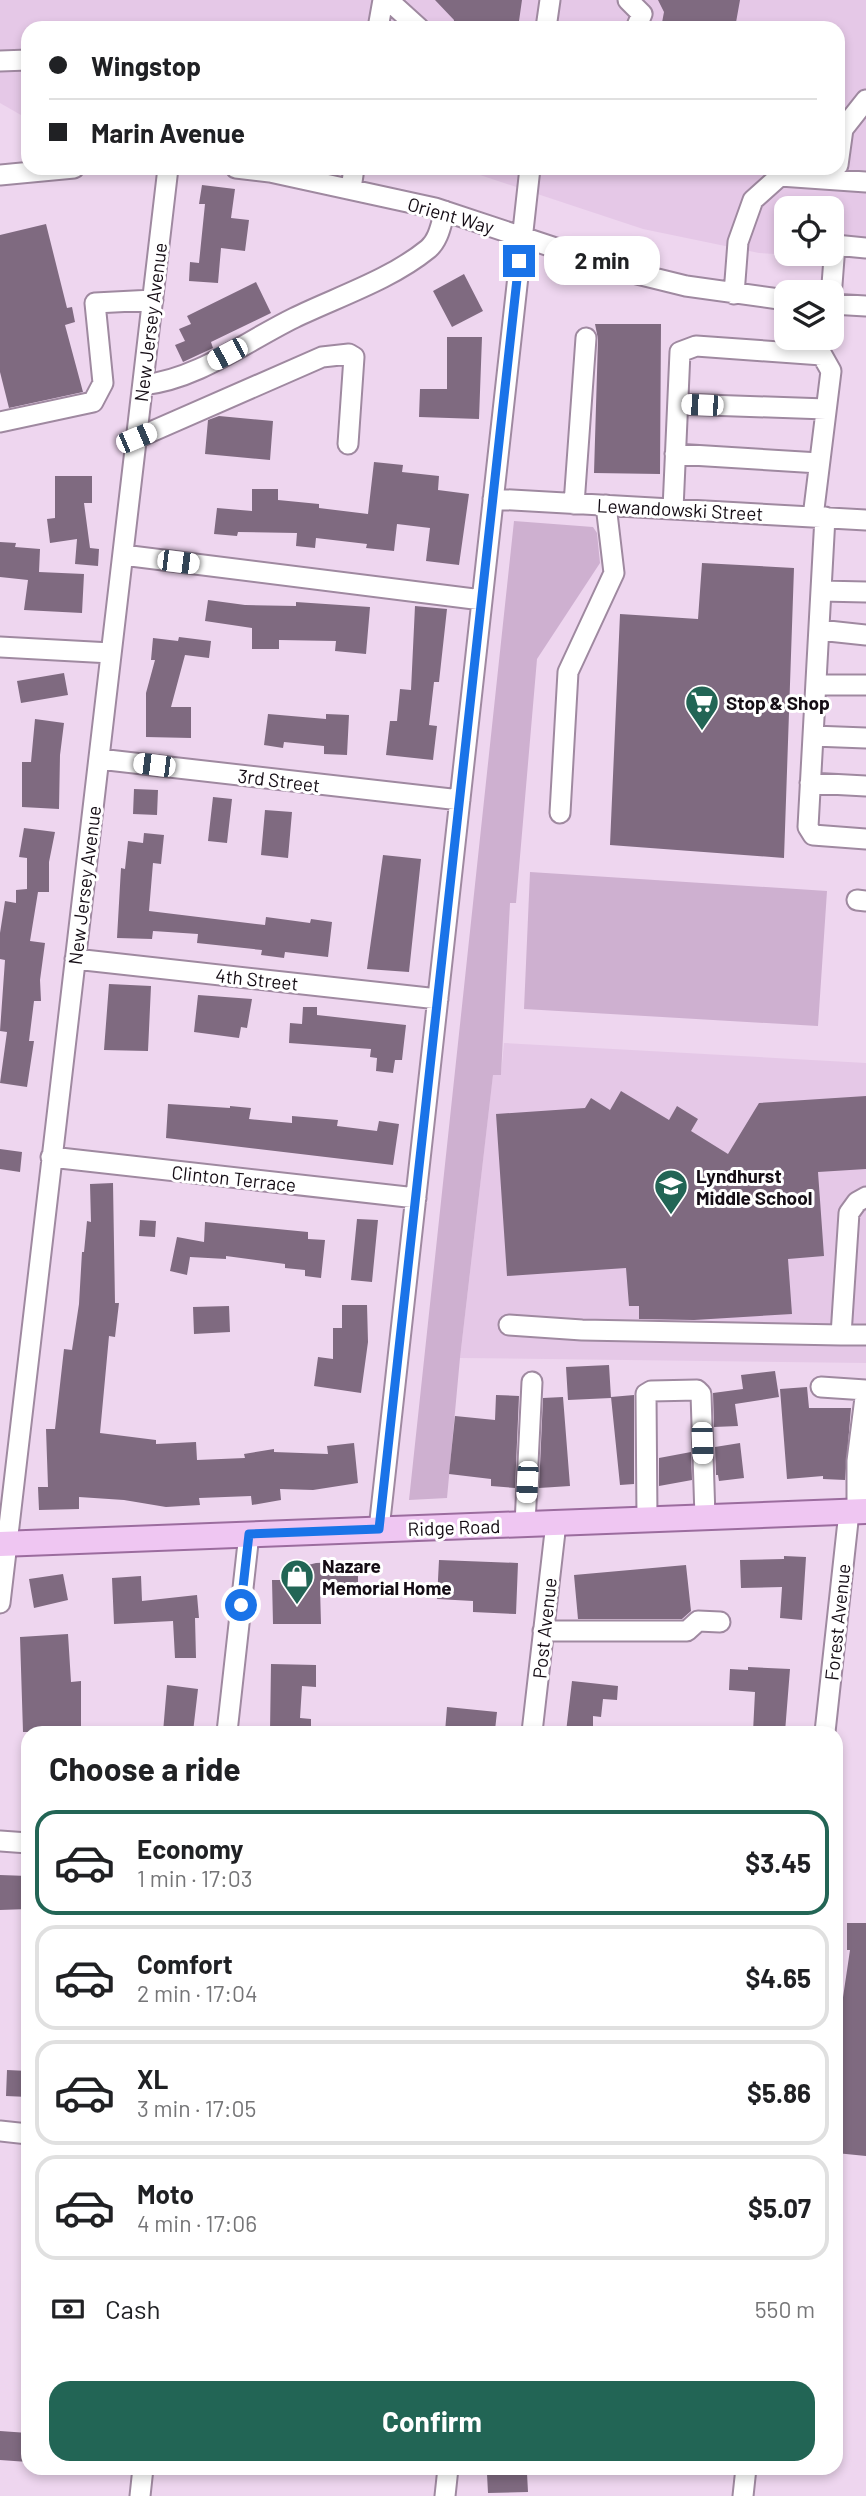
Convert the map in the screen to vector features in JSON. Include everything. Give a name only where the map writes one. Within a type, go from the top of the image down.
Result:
[{"type":"main road","name":"Ridge Road","points":[[3,1544],[857,1512]]},
{"type":"street","points":[[380,21],[385,0],[410,21]]},
{"type":"street","points":[[548,21],[550,0]]},
{"type":"street","points":[[628,0],[642,15],[639,21]]},
{"type":"street","points":[[0,61],[21,60]]},
{"type":"street","points":[[845,126],[866,100]]},
{"type":"street","points":[[0,175],[21,173]]},
{"type":"street","points":[[845,174],[866,182]]},
{"type":"street","name":"New Jersey Avenue","points":[[0,1603],[3,1544],[167,175]]},
{"type":"street","name":"Orient Way","points":[[273,175],[445,211],[625,271],[734,294],[774,299]]},
{"type":"street","points":[[351,190],[353,175]]},
{"type":"street","points":[[379,1529],[529,175]]},
{"type":"street","points":[[734,294],[738,242],[753,200],[780,176],[791,175]]},
{"type":"street","points":[[143,385],[173,380],[206,365],[290,320],[406,264],[430,248],[437,238],[445,211]]},
{"type":"street","points":[[844,246],[866,248]]},
{"type":"street","points":[[0,422],[93,402],[103,383],[96,303],[153,300]]},
{"type":"street","points":[[844,305],[866,306]]},
{"type":"street","points":[[574,504],[586,338]]},
{"type":"street","points":[[673,509],[680,352],[696,346],[822,355],[831,371],[819,463],[821,591],[808,827],[813,835],[866,839]]},
{"type":"street","points":[[136,438],[322,357],[349,354],[354,357],[348,444]]},
{"type":"street","points":[[678,404],[826,409]]},
{"type":"street","points":[[675,454],[819,463]]},
{"type":"street","name":"Lewandowski Street","points":[[493,499],[866,520]]},
{"type":"street","points":[[560,813],[568,673],[614,573],[606,505]]},
{"type":"street","points":[[123,555],[482,600]]},
{"type":"street","points":[[821,591],[866,592]]},
{"type":"street","points":[[819,631],[866,635]]},
{"type":"street","points":[[0,647],[111,653]]},
{"type":"street","points":[[816,685],[866,685]]},
{"type":"street","points":[[813,736],[866,738]]},
{"type":"street","name":"3rd Street","points":[[99,759],[460,800]]},
{"type":"street","points":[[810,783],[866,786]]},
{"type":"street","name":"4th Street","points":[[75,959],[438,999]]},
{"type":"street","name":"Clinton Terrace","points":[[51,1157],[416,1198]]},
{"type":"street","points":[[841,1335],[849,1213],[857,1202],[866,1198]]},
{"type":"street","points":[[509,1325],[582,1330],[866,1335]]},
{"type":"street","points":[[524,1524],[532,1381]]},
{"type":"street","points":[[821,1387],[866,1390]]},
{"type":"street","points":[[647,1519],[646,1394],[651,1391],[697,1390],[701,1394],[705,1517]]},
{"type":"street","name":"Forest Avenue","points":[[826,1726],[857,1512],[857,1461],[866,1390]]},
{"type":"street","name":"Post Avenue","points":[[533,1726],[555,1523]]},
{"type":"street","points":[[228,1726],[249,1534]]},
{"type":"street","points":[[543,1631],[687,1631],[698,1621],[720,1622]]},
{"type":"street","points":[[0,1841],[21,1842]]},
{"type":"street","points":[[0,2131],[21,2133]]},
{"type":"street","points":[[140,2496],[142,2475]]},
{"type":"street","points":[[445,2496],[447,2475]]},
{"type":"street","points":[[743,2496],[745,2475]]},
{"type":"shaded area","points":[[0,0],[866,0],[866,259],[844,258],[844,196],[774,196],[774,254],[759,253],[643,229],[480,175],[845,175],[845,21],[21,21],[21,115],[0,103]]},
{"type":"shaded area","points":[[514,521],[593,527],[597,533],[600,563],[537,659],[516,903],[510,903],[501,1075],[493,1075],[460,1358],[447,1498],[409,1500]]},
{"type":"shaded area","points":[[530,872],[827,891],[818,1026],[524,1009]]},
{"type":"shaded area","name":"Lyndhurst Middle School","points":[[504,1043],[866,1063],[866,1363],[460,1358],[493,1074],[501,1074]]},
{"type":"building","points":[[435,0],[522,0],[519,21],[454,20]]},
{"type":"building","points":[[658,0],[740,0],[736,21],[662,21],[664,12]]},
{"type":"building","points":[[202,185],[235,189],[231,218],[249,220],[245,251],[221,248],[218,283],[189,281],[190,262],[199,263],[205,204],[199,204]]},
{"type":"building","points":[[46,224],[67,308],[72,307],[75,322],[65,325],[83,392],[9,408],[0,372],[0,235]]},
{"type":"building","points":[[464,274],[483,311],[452,327],[433,291]]},
{"type":"building","points":[[256,282],[271,313],[211,342],[213,348],[183,362],[175,345],[185,341],[179,329],[191,324],[187,316]]},
{"type":"building","points":[[595,324],[661,324],[660,474],[594,473],[598,339]]},
{"type":"building","points":[[447,337],[482,337],[479,419],[419,417],[420,389],[447,389]]},
{"type":"building","points":[[219,416],[273,421],[270,460],[205,454],[208,420]]},
{"type":"building","points":[[374,462],[403,465],[402,472],[439,476],[438,490],[469,494],[459,565],[426,561],[430,528],[397,524],[394,551],[366,548],[367,544],[316,538],[315,548],[296,546],[297,533],[238,532],[237,536],[214,534],[217,508],[252,511],[252,489],[278,489],[278,500],[319,504],[319,508],[368,514]]},
{"type":"building","points":[[55,476],[92,476],[92,503],[84,503],[90,548],[99,549],[98,566],[75,564],[77,539],[50,543],[47,519],[55,518]]},
{"type":"building","points":[[0,542],[16,543],[15,547],[40,549],[39,572],[84,574],[82,613],[24,610],[28,580],[0,577]]},
{"type":"building","name":"Stop & Shop","points":[[702,563],[794,568],[784,858],[610,845],[620,614],[698,619]]},
{"type":"building","points":[[208,600],[245,605],[296,606],[296,602],[370,607],[366,654],[335,651],[336,641],[279,640],[279,649],[252,649],[252,628],[205,621]]},
{"type":"building","points":[[415,606],[447,609],[439,682],[434,682],[429,725],[437,726],[433,760],[386,755],[390,721],[397,721],[400,689],[411,690]]},
{"type":"building","points":[[179,637],[211,641],[209,658],[185,655],[171,707],[191,707],[191,738],[146,737],[146,693],[155,660],[151,660],[153,638],[178,641]]},
{"type":"building","points":[[64,673],[68,695],[21,703],[17,681]]},
{"type":"building","points":[[268,714],[326,719],[326,714],[349,715],[347,755],[324,754],[324,746],[284,742],[283,748],[264,745]]},
{"type":"building","points":[[35,719],[64,723],[60,755],[59,809],[22,807],[22,762],[31,762]]},
{"type":"building","points":[[134,789],[158,790],[157,815],[133,814]]},
{"type":"building","points":[[213,797],[232,799],[227,843],[208,841]]},
{"type":"building","points":[[265,810],[292,812],[288,858],[261,855]]},
{"type":"building","points":[[24,828],[55,832],[49,862],[49,892],[38,892],[30,941],[45,943],[40,980],[41,1001],[34,1001],[29,1041],[34,1041],[27,1087],[0,1083],[7,1032],[0,1031],[5,960],[0,959],[0,933],[5,901],[16,903],[16,890],[27,889],[27,858],[19,857]]},
{"type":"building","points":[[144,833],[164,835],[161,864],[153,863],[149,911],[265,925],[266,917],[310,923],[311,919],[332,922],[328,957],[285,952],[284,958],[261,955],[262,950],[197,943],[198,934],[153,931],[152,939],[117,938],[121,868],[125,869],[128,841],[143,843]]},
{"type":"building","points":[[383,855],[421,859],[409,972],[367,969]]},
{"type":"building","points":[[109,984],[151,986],[148,1051],[104,1050]]},
{"type":"building","points":[[198,995],[252,999],[247,1028],[241,1027],[239,1038],[194,1032]]},
{"type":"building","points":[[303,1007],[317,1007],[317,1015],[406,1025],[402,1060],[395,1060],[393,1073],[376,1071],[377,1058],[370,1057],[371,1049],[289,1043],[290,1023],[302,1024]]},
{"type":"building","points":[[621,1091],[669,1120],[677,1106],[698,1119],[691,1131],[728,1154],[759,1103],[866,1096],[866,1169],[818,1172],[824,1256],[788,1259],[792,1314],[694,1320],[639,1319],[639,1306],[629,1306],[626,1268],[507,1276],[496,1114],[585,1108],[591,1098],[610,1110]]},
{"type":"building","points":[[168,1104],[251,1108],[249,1119],[292,1123],[292,1116],[338,1120],[337,1126],[377,1131],[379,1121],[399,1124],[393,1165],[166,1138]]},
{"type":"building","points":[[0,1149],[22,1152],[20,1172],[0,1169]]},
{"type":"building","points":[[113,1183],[115,1303],[119,1303],[115,1337],[109,1336],[100,1433],[156,1440],[156,1444],[196,1442],[197,1460],[245,1458],[244,1454],[274,1449],[274,1452],[328,1454],[327,1446],[354,1443],[358,1483],[313,1490],[280,1489],[281,1500],[252,1505],[251,1496],[199,1498],[200,1505],[166,1507],[124,1500],[79,1497],[79,1509],[39,1510],[38,1487],[48,1487],[46,1429],[55,1429],[64,1349],[72,1350],[79,1304],[82,1252],[87,1221],[91,1222],[90,1184]]},
{"type":"building","points":[[357,1219],[378,1220],[372,1282],[351,1280]]},
{"type":"building","points":[[140,1220],[156,1221],[155,1237],[139,1236]]},
{"type":"building","points":[[205,1222],[308,1232],[308,1239],[325,1240],[321,1278],[305,1276],[305,1270],[285,1268],[285,1264],[226,1256],[226,1259],[190,1257],[187,1275],[170,1271],[177,1237],[204,1242]]},
{"type":"building","points":[[342,1305],[367,1305],[368,1342],[361,1393],[314,1386],[318,1357],[333,1359],[333,1328],[342,1328]]},
{"type":"building","points":[[229,1306],[230,1332],[194,1334],[193,1307]]},
{"type":"building","points":[[609,1365],[611,1398],[568,1400],[566,1367]]},
{"type":"building","points":[[775,1371],[779,1397],[735,1404],[738,1426],[714,1427],[713,1393],[743,1389],[741,1375]]},
{"type":"building","points":[[807,1387],[809,1408],[851,1408],[845,1480],[823,1479],[823,1476],[787,1479],[780,1389]]},
{"type":"building","points":[[496,1395],[519,1396],[515,1488],[491,1486],[491,1479],[449,1474],[455,1416],[495,1420]]},
{"type":"building","points":[[634,1395],[634,1484],[620,1485],[611,1397]]},
{"type":"building","points":[[563,1397],[570,1486],[539,1488],[543,1398]]},
{"type":"building","points":[[740,1443],[744,1478],[719,1481],[716,1475],[715,1447]]},
{"type":"building","points":[[691,1452],[692,1480],[659,1486],[659,1458]]},
{"type":"building","points":[[784,1556],[806,1557],[802,1620],[780,1618],[782,1587],[741,1588],[740,1560],[784,1559]]},
{"type":"building","points":[[439,1560],[518,1563],[516,1614],[473,1612],[473,1601],[437,1599]]},
{"type":"building","name":"Nazare Memorial Home","points":[[358,1561],[358,1585],[320,1588],[321,1624],[273,1624],[272,1580],[293,1580],[292,1569],[316,1563]]},
{"type":"building","points":[[686,1565],[691,1611],[682,1619],[578,1619],[574,1575]]},
{"type":"building","points":[[63,1574],[68,1600],[34,1608],[29,1579]]},
{"type":"building","points":[[141,1576],[142,1601],[197,1595],[199,1618],[195,1618],[196,1658],[175,1658],[173,1621],[114,1624],[112,1578]]},
{"type":"building","points":[[68,1634],[71,1682],[81,1681],[81,1726],[23,1726],[20,1637]]},
{"type":"building","points":[[271,1664],[316,1665],[316,1687],[302,1686],[300,1718],[311,1719],[311,1726],[270,1726]]},
{"type":"building","points":[[748,1667],[790,1669],[785,1726],[753,1726],[755,1692],[729,1690],[730,1669],[748,1670]]},
{"type":"building","points":[[572,1681],[618,1686],[617,1700],[603,1699],[601,1717],[593,1716],[593,1726],[567,1726]]},
{"type":"building","points":[[167,1685],[198,1689],[194,1726],[164,1726]]},
{"type":"building","points":[[447,1707],[497,1712],[495,1726],[445,1726]]},
{"type":"building","points":[[0,1875],[21,1876],[21,1909],[0,1910]]},
{"type":"building","points":[[847,1923],[866,1923],[866,2156],[843,2154],[843,1997],[850,1950],[847,1950]]},
{"type":"building","points":[[7,2070],[21,2071],[21,2097],[6,2096]]},
{"type":"building","points":[[0,2431],[21,2432],[21,2462],[0,2460]]},
{"type":"building","points":[[487,2475],[527,2475],[528,2492],[488,2493]]},
{"type":"place","name":"Stop & Shop","points":[[702,732]]},
{"type":"place","name":"Lyndhurst Middle School","points":[[671,1216]]},
{"type":"place","name":"Nazare Memorial Home","points":[[297,1606]]},
{"type":"route","points":[[241,1605],[249,1534],[379,1529],[519,261]]}]
